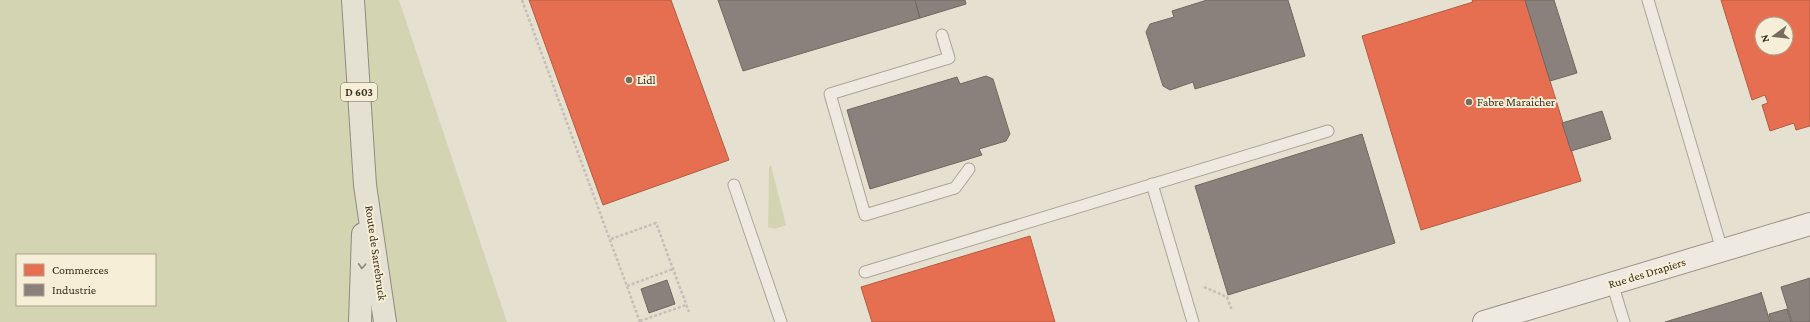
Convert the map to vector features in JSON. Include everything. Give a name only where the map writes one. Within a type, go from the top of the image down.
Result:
[{"type":"main road","name":"Route de Sarrebruck","points":[[353,0],[365,185],[385,322]]},
{"type":"main road","name":"Route de Sarrebruck","points":[[360,322],[365,185]]},
{"type":"street","name":"Rue des Drapiers","points":[[1484,322],[1810,224]]},
{"type":"lane","points":[[1648,0],[1722,250]]},
{"type":"lane","points":[[942,35],[949,58],[830,94],[865,215],[955,188],[969,169]]},
{"type":"lane","points":[[865,272],[1328,131]]},
{"type":"lane","points":[[1152,184],[1193,322]]},
{"type":"lane","points":[[734,185],[781,322]]},
{"type":"lane","points":[[1612,284],[1624,322]]},
{"type":"path","points":[[522,0],[611,239],[640,322],[686,305]]},
{"type":"path","points":[[611,239],[656,223],[689,312]]},
{"type":"path","points":[[627,286],[673,269]]},
{"type":"path","points":[[1201,286],[1227,298],[1232,311]]},
{"type":"green space","points":[[0,0],[399,0],[507,322],[0,322]]},
{"type":"green space","points":[[771,165],[786,225],[775,229],[768,227],[769,168]]},
{"type":"building: Commerces","name":"Lidl","points":[[529,0],[671,0],[729,160],[603,205]]},
{"type":"building: Commerces","name":"Fabre Maraicher","points":[[1472,0],[1525,0],[1581,181],[1421,230],[1362,36],[1473,2]]},
{"type":"building: Commerces","points":[[1721,0],[1810,0],[1810,126],[1796,130],[1794,123],[1770,131],[1762,105],[1768,103],[1765,95],[1752,100]]},
{"type":"building: Commerces","points":[[1030,236],[1055,322],[872,322],[861,287]]},
{"type":"building: Industrie","points":[[718,0],[915,0],[920,18],[743,71]]},
{"type":"building: Industrie","points":[[915,0],[965,0],[966,4],[920,18]]},
{"type":"building: Industrie","points":[[1207,0],[1288,0],[1305,56],[1195,89],[1193,82],[1170,90],[1163,86],[1146,32],[1150,24],[1174,17],[1172,11]]},
{"type":"building: Industrie","points":[[1525,0],[1554,0],[1577,73],[1550,81]]},
{"type":"building: Industrie","points":[[986,76],[993,79],[1010,134],[1006,141],[979,149],[982,155],[870,189],[847,110],[957,77],[960,84]]},
{"type":"building: Industrie","points":[[1602,111],[1611,139],[1571,151],[1562,123]]},
{"type":"building: Industrie","points":[[1362,134],[1395,243],[1228,295],[1195,186]]},
{"type":"building: Industrie","points":[[1810,278],[1810,322],[1792,322],[1781,287]]},
{"type":"building: Industrie","points":[[667,280],[675,304],[649,313],[641,289]]},
{"type":"building: Industrie","points":[[1761,293],[1770,322],[1665,322]]},
{"type":"building: Industrie","points":[[1787,309],[1791,322],[1771,322],[1769,314]]},
{"type":"place","name":"Lidl","points":[[629,80]]},
{"type":"place","name":"Fabre Maraicher","points":[[1469,102]]}]
